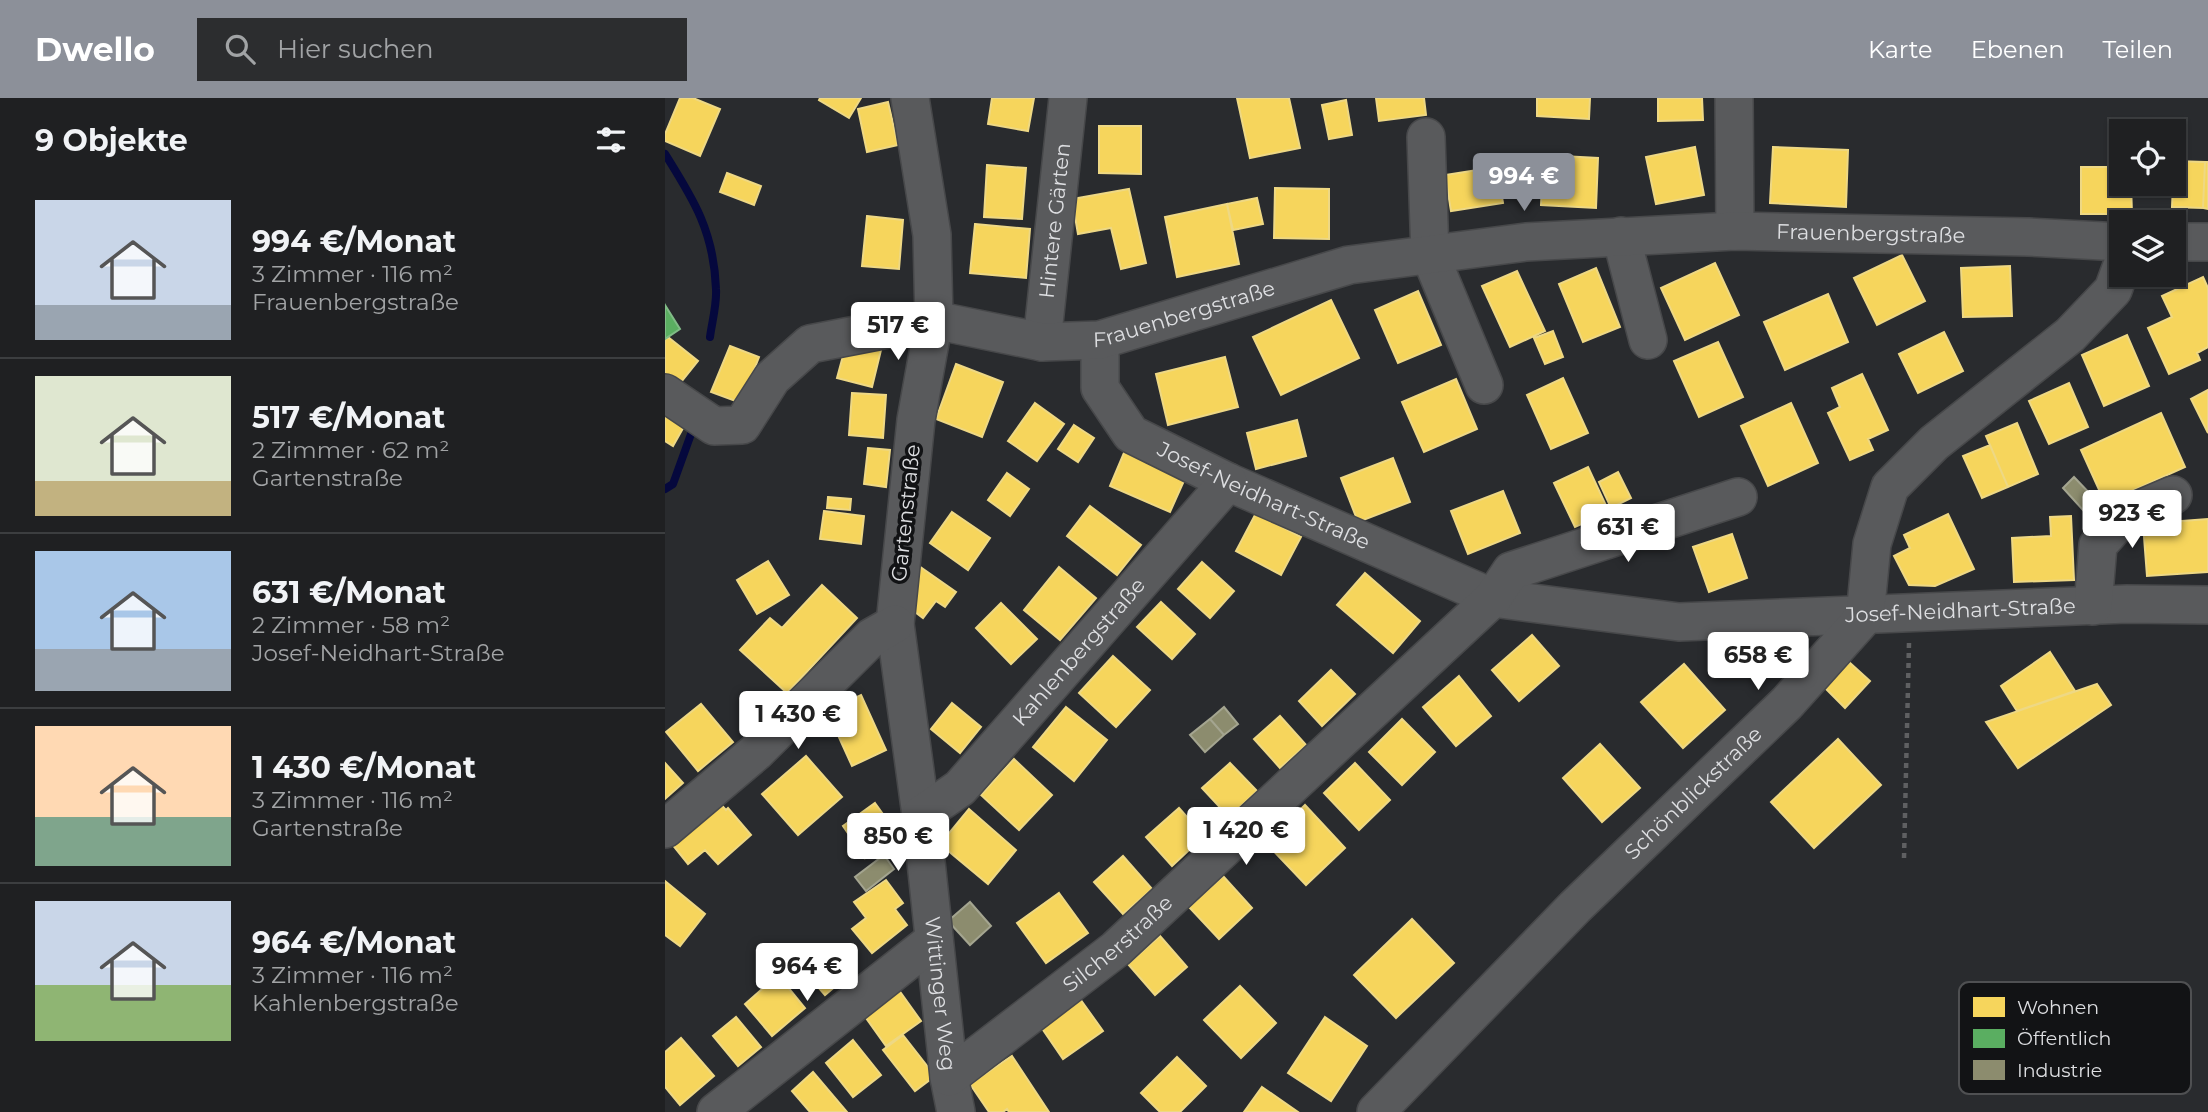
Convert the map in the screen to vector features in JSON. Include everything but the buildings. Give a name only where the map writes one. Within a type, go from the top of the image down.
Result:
[{"type":"street","name":"Gartenstraße","points":[[895,624],[916,420],[934,320],[932,235],[910,98]]},
{"type":"street","name":"Hintere Gärten","points":[[1042,342],[1068,98]]},
{"type":"street","points":[[1734,98],[1735,231]]},
{"type":"street","points":[[1426,137],[1430,255],[1485,385]]},
{"type":"street","name":"Frauenbergstraße","points":[[934,320],[1042,342],[1100,340],[1349,265],[1526,242],[1735,231],[2028,237],[2109,241]]},
{"type":"street","points":[[1621,236],[1648,340]]},
{"type":"street","points":[[2186,242],[2208,242]]},
{"type":"street","points":[[1865,616],[1872,544],[1890,487],[1934,443],[2070,335],[2114,287]]},
{"type":"street","points":[[665,393],[714,426],[742,425],[772,378],[810,344],[934,320]]},
{"type":"street","name":"Josef-Neidhart-Straße","points":[[1100,340],[1100,388],[1131,434],[1228,482],[1493,598],[1679,622],[2093,606],[2208,605]]},
{"type":"street","name":"Kahlenbergstraße","points":[[921,816],[960,788],[1228,482]]},
{"type":"street","name":"Josef-Neidhart-Straße","points":[[2093,606],[2098,545],[2124,516],[2173,495]]},
{"type":"street","points":[[1493,598],[1511,571],[1738,497]]},
{"type":"street","name":"Silcherstraße","points":[[953,1095],[1116,949],[1493,598]]},
{"type":"street","name":"Schönblickstraße","points":[[1376,1112],[1575,907],[1787,703],[1865,616]]},
{"type":"street","points":[[665,829],[756,752],[872,637],[895,624]]},
{"type":"street","name":"Wittinger Weg","points":[[895,624],[921,816],[953,1095]]},
{"type":"street","points":[[716,1112],[934,940]]},
{"type":"path","points":[[1904,858],[1910,614]]},
{"type":"waterway","points":[[665,154],[685,186],[707,233],[716,295],[710,337]]},
{"type":"waterway","points":[[665,489],[673,484],[695,423]]}]
